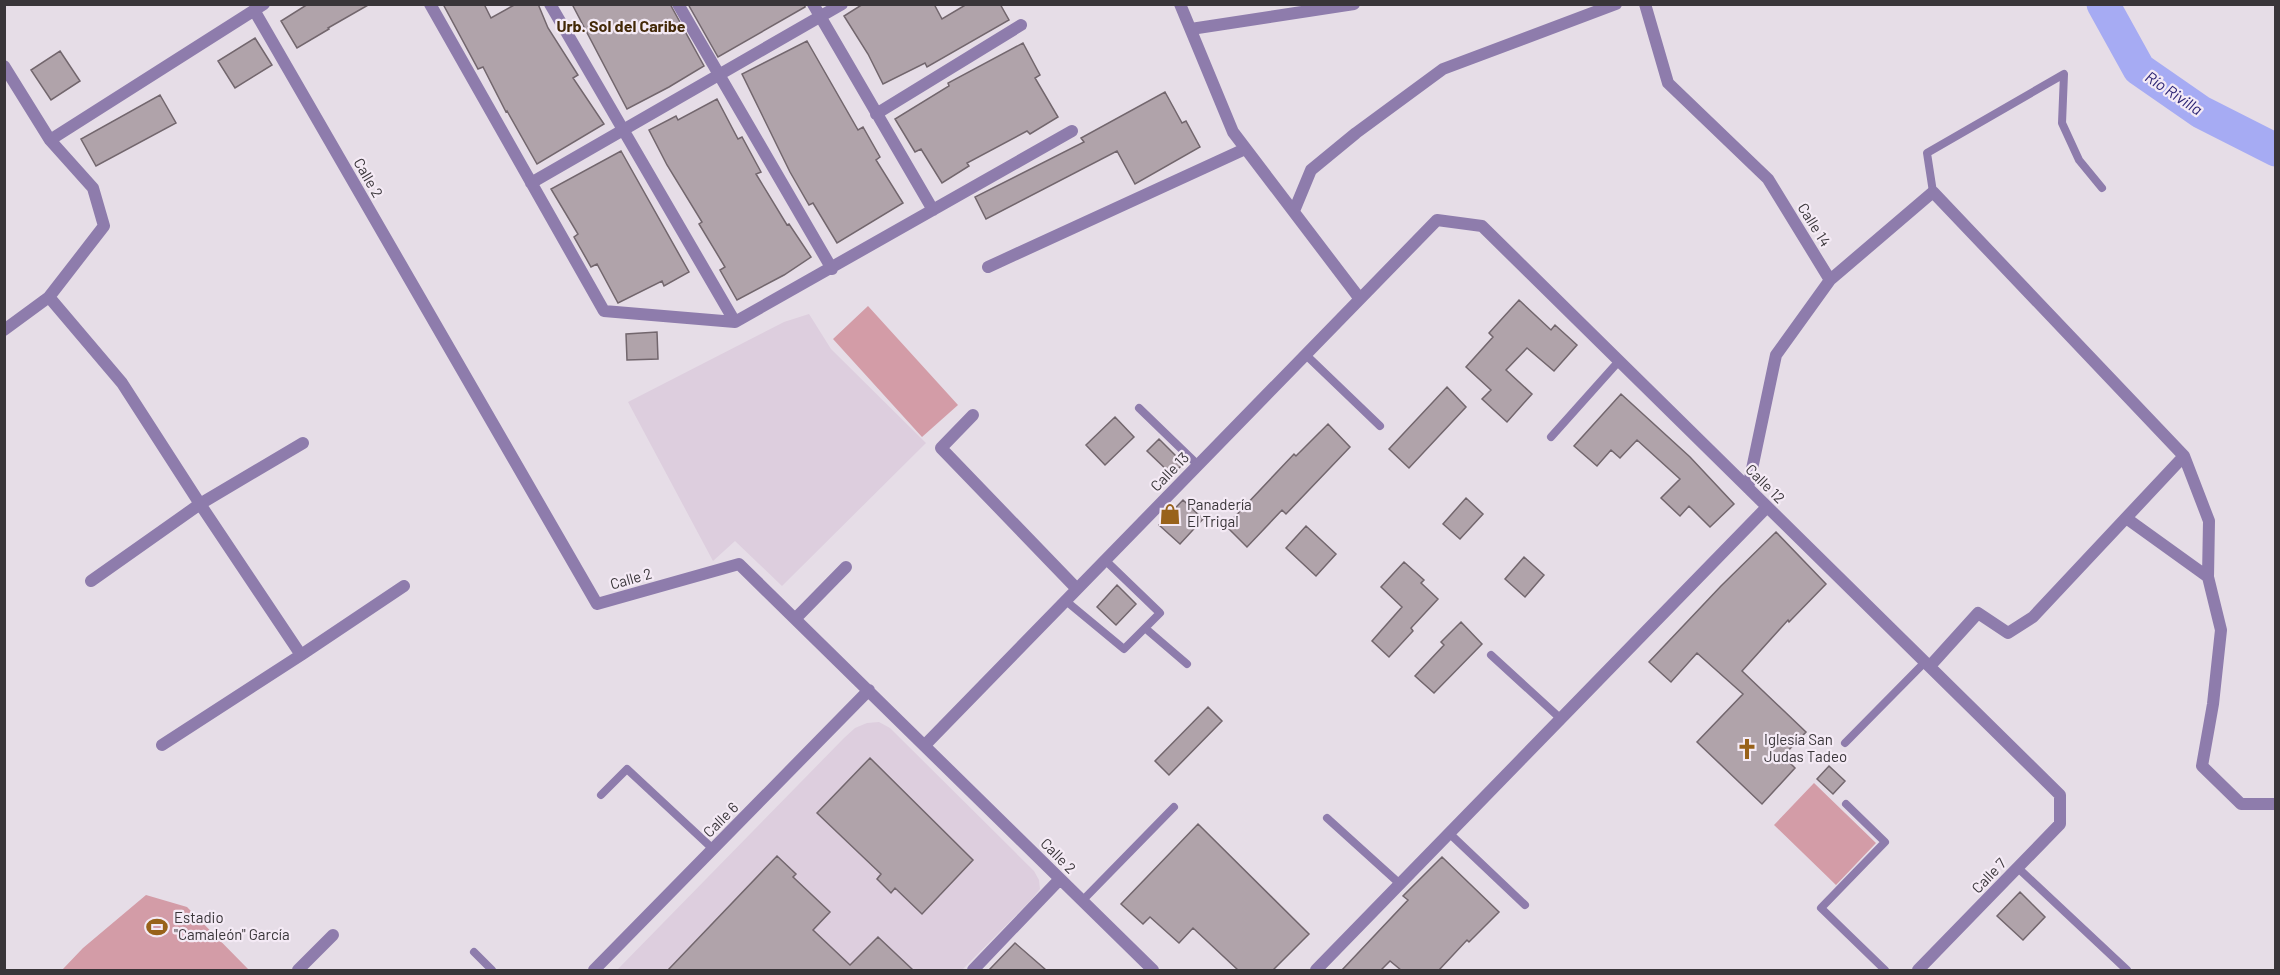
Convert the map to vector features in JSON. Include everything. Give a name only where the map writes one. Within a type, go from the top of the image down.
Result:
[{"type":"street","points":[[430,4],[604,311],[735,322],[1072,131]]},
{"type":"street","points":[[550,4],[735,322]]},
{"type":"street","points":[[678,4],[832,268]]},
{"type":"street","points":[[813,4],[933,210]]},
{"type":"street","points":[[531,183],[842,4]]},
{"type":"street","points":[[1180,4],[1233,132],[1359,299]]},
{"type":"street","points":[[1191,29],[1354,4]]},
{"type":"street","points":[[1294,211],[1311,170],[1356,133],[1443,69],[1616,4]]},
{"type":"street","name":"Calle 14","points":[[1645,4],[1668,83],[1768,180],[1830,280]]},
{"type":"street","points":[[50,140],[259,8]]},
{"type":"street","name":"Calle 2","points":[[259,8],[597,604],[740,564],[1153,970]]},
{"type":"street","points":[[876,114],[1021,25]]},
{"type":"street","points":[[4,66],[50,140],[93,188],[104,226],[49,297],[4,330]]},
{"type":"street","points":[[988,267],[1245,149]]},
{"type":"street","points":[[1748,488],[1776,355],[1830,280],[1933,192],[2184,456],[2209,521],[2208,577],[2221,630],[2213,704],[2202,766],[2241,804],[2276,804]]},
{"type":"street","name":"Calle 13","points":[[925,746],[1437,220]]},
{"type":"street","name":"Calle 12","points":[[1437,220],[1482,226],[2060,795]]},
{"type":"street","points":[[49,297],[123,383],[200,504],[301,655]]},
{"type":"street","points":[[973,415],[940,448],[1077,589]]},
{"type":"street","points":[[91,580],[200,504],[303,442]]},
{"type":"street","points":[[1927,664],[1978,613],[2008,633],[2033,617],[2184,456]]},
{"type":"street","points":[[1316,970],[1767,507]]},
{"type":"street","points":[[2126,518],[2208,577]]},
{"type":"street","points":[[796,618],[846,567]]},
{"type":"street","points":[[162,745],[404,586]]},
{"type":"street","name":"Calle 6","points":[[594,970],[869,690]]},
{"type":"street","name":"Calle 7","points":[[1918,970],[2060,824],[2060,795]]},
{"type":"street","points":[[973,970],[1060,879]]},
{"type":"street","points":[[298,970],[333,935]]},
{"type":"lane","points":[[1933,192],[1927,153],[2064,75],[2062,123],[2079,160],[2102,188]]},
{"type":"lane","points":[[1306,355],[1380,426]]},
{"type":"lane","points":[[1551,437],[1619,361]]},
{"type":"lane","points":[[1139,408],[1198,465]]},
{"type":"lane","points":[[1066,601],[1124,649],[1160,613],[1105,560]]},
{"type":"lane","points":[[1145,628],[1187,664]]},
{"type":"lane","points":[[1491,655],[1561,719]]},
{"type":"lane","points":[[1845,743],[1927,664]]},
{"type":"lane","points":[[601,795],[627,769],[713,849]]},
{"type":"lane","points":[[1846,804],[1885,842],[1821,908],[1885,970]]},
{"type":"lane","points":[[1082,901],[1174,807]]},
{"type":"lane","points":[[1327,818],[1400,884]]},
{"type":"lane","points":[[1449,833],[1525,905]]},
{"type":"lane","points":[[2018,868],[2127,970]]},
{"type":"lane","points":[[474,952],[492,970]]},
{"type":"shaded area","points":[[868,306],[958,405],[922,437],[833,339]]},
{"type":"shaded area","points":[[809,314],[831,349],[926,443],[782,586],[735,541],[713,561],[628,402],[784,322]]},
{"type":"shaded area","points":[[879,722],[890,728],[1034,871],[1039,880],[1040,889],[1031,900],[962,970],[617,970],[844,738],[855,728],[867,723]]},
{"type":"shaded area","points":[[1814,783],[1876,843],[1836,885],[1774,825]]},
{"type":"shaded area","name":"Estadio \"Camaleón\" García","points":[[146,895],[187,907],[249,970],[62,970],[83,948]]},
{"type":"building","points":[[308,4],[370,4],[297,48],[281,21]]},
{"type":"building","points":[[443,4],[484,4],[491,18],[516,4],[538,4],[548,28],[578,75],[573,78],[604,124],[537,164],[483,67],[478,69]]},
{"type":"building","points":[[572,4],[670,4],[704,66],[627,109]]},
{"type":"building","points":[[688,4],[805,4],[805,7],[718,57]]},
{"type":"building","points":[[863,4],[934,4],[942,19],[967,4],[1000,4],[1009,20],[927,67],[925,63],[883,84],[868,54],[844,16]]},
{"type":"building","points":[[255,38],[272,65],[235,88],[218,61]]},
{"type":"building","points":[[807,41],[858,130],[863,127],[880,157],[876,160],[903,203],[837,243],[813,203],[809,205],[790,172],[742,74]]},
{"type":"building","points":[[1023,43],[1040,75],[1035,78],[1058,117],[1030,134],[1027,131],[967,163],[969,166],[942,183],[921,149],[915,152],[895,119],[949,86],[948,83]]},
{"type":"building","points":[[60,51],[80,81],[51,100],[31,70]]},
{"type":"building","points":[[1165,92],[1182,123],[1186,121],[1200,147],[1135,184],[1117,151],[986,219],[975,197],[1084,142],[1081,138]]},
{"type":"building","points":[[160,95],[176,123],[96,166],[81,139]]},
{"type":"building","points":[[717,99],[738,139],[742,137],[761,172],[756,174],[787,225],[789,224],[811,257],[784,275],[737,300],[720,270],[725,267],[699,224],[702,222],[667,165],[649,130],[676,116],[678,120]]},
{"type":"building","points":[[621,151],[689,272],[664,286],[662,281],[618,303],[597,264],[591,267],[574,237],[578,234],[551,189]]},
{"type":"building","points":[[1519,300],[1551,330],[1555,325],[1577,345],[1554,371],[1527,348],[1506,370],[1532,394],[1507,422],[1482,399],[1491,390],[1466,367],[1493,337],[1489,333]]},
{"type":"building","points":[[657,332],[658,359],[627,360],[626,334]]},
{"type":"building","points":[[1447,387],[1466,407],[1409,468],[1389,449]]},
{"type":"building","points":[[1621,394],[1690,457],[1734,504],[1710,527],[1689,506],[1680,516],[1661,498],[1680,479],[1637,440],[1620,458],[1611,450],[1597,466],[1574,446]]},
{"type":"building","points":[[1115,417],[1134,437],[1105,465],[1086,445]]},
{"type":"building","points":[[1328,424],[1350,447],[1286,514],[1282,510],[1247,547],[1226,526],[1294,454],[1296,456]]},
{"type":"building","points":[[1159,439],[1181,461],[1181,466],[1172,475],[1147,451]]},
{"type":"building","points":[[1466,498],[1483,514],[1460,539],[1443,524]]},
{"type":"building","points":[[1183,500],[1203,519],[1180,544],[1159,525]]},
{"type":"building","points":[[1306,526],[1336,554],[1316,576],[1286,548]]},
{"type":"building","points":[[1776,532],[1826,584],[1789,622],[1788,620],[1742,671],[1806,732],[1783,756],[1795,768],[1762,804],[1697,742],[1743,694],[1697,653],[1671,682],[1649,662]]},
{"type":"building","points":[[1524,557],[1544,575],[1525,597],[1505,579]]},
{"type":"building","points":[[1404,562],[1424,580],[1421,583],[1438,599],[1411,628],[1413,631],[1389,657],[1372,641],[1402,607],[1381,587]]},
{"type":"building","points":[[1117,585],[1136,604],[1116,625],[1097,607]]},
{"type":"building","points":[[1461,622],[1482,644],[1434,693],[1415,676],[1444,645],[1441,642]]},
{"type":"building","points":[[1208,707],[1222,721],[1169,775],[1155,761]]},
{"type":"building","points":[[870,758],[973,860],[922,914],[895,888],[891,893],[877,879],[881,874],[817,813]]},
{"type":"building","points":[[1829,766],[1845,781],[1833,794],[1817,779]]},
{"type":"building","points":[[1198,824],[1309,934],[1273,970],[1238,970],[1193,928],[1179,943],[1150,917],[1143,924],[1121,904]]},
{"type":"building","points":[[777,856],[796,874],[793,877],[830,912],[813,930],[850,965],[878,937],[913,970],[668,970]]},
{"type":"building","points":[[1442,857],[1499,912],[1469,942],[1467,940],[1439,970],[1401,970],[1390,961],[1381,970],[1342,970],[1408,900],[1403,896]]},
{"type":"building","points":[[2020,892],[2045,917],[2023,940],[1997,916]]},
{"type":"building","points":[[1015,943],[1046,970],[989,970]]},
{"type":"waterway","name":"Río Rivilla","points":[[2103,4],[2139,69],[2201,112],[2276,150]]},
{"type":"place","name":"Panadería El Trigal","points":[[1170,514]]},
{"type":"place","name":"Iglesía San Judas Tadeo","points":[[1747,749]]},
{"type":"place","name":"Estadio \"Camaleón\" García","points":[[157,927]]},
{"type":"district","name":"Urb. Sol del Caribe","points":[[621,26]]}]
